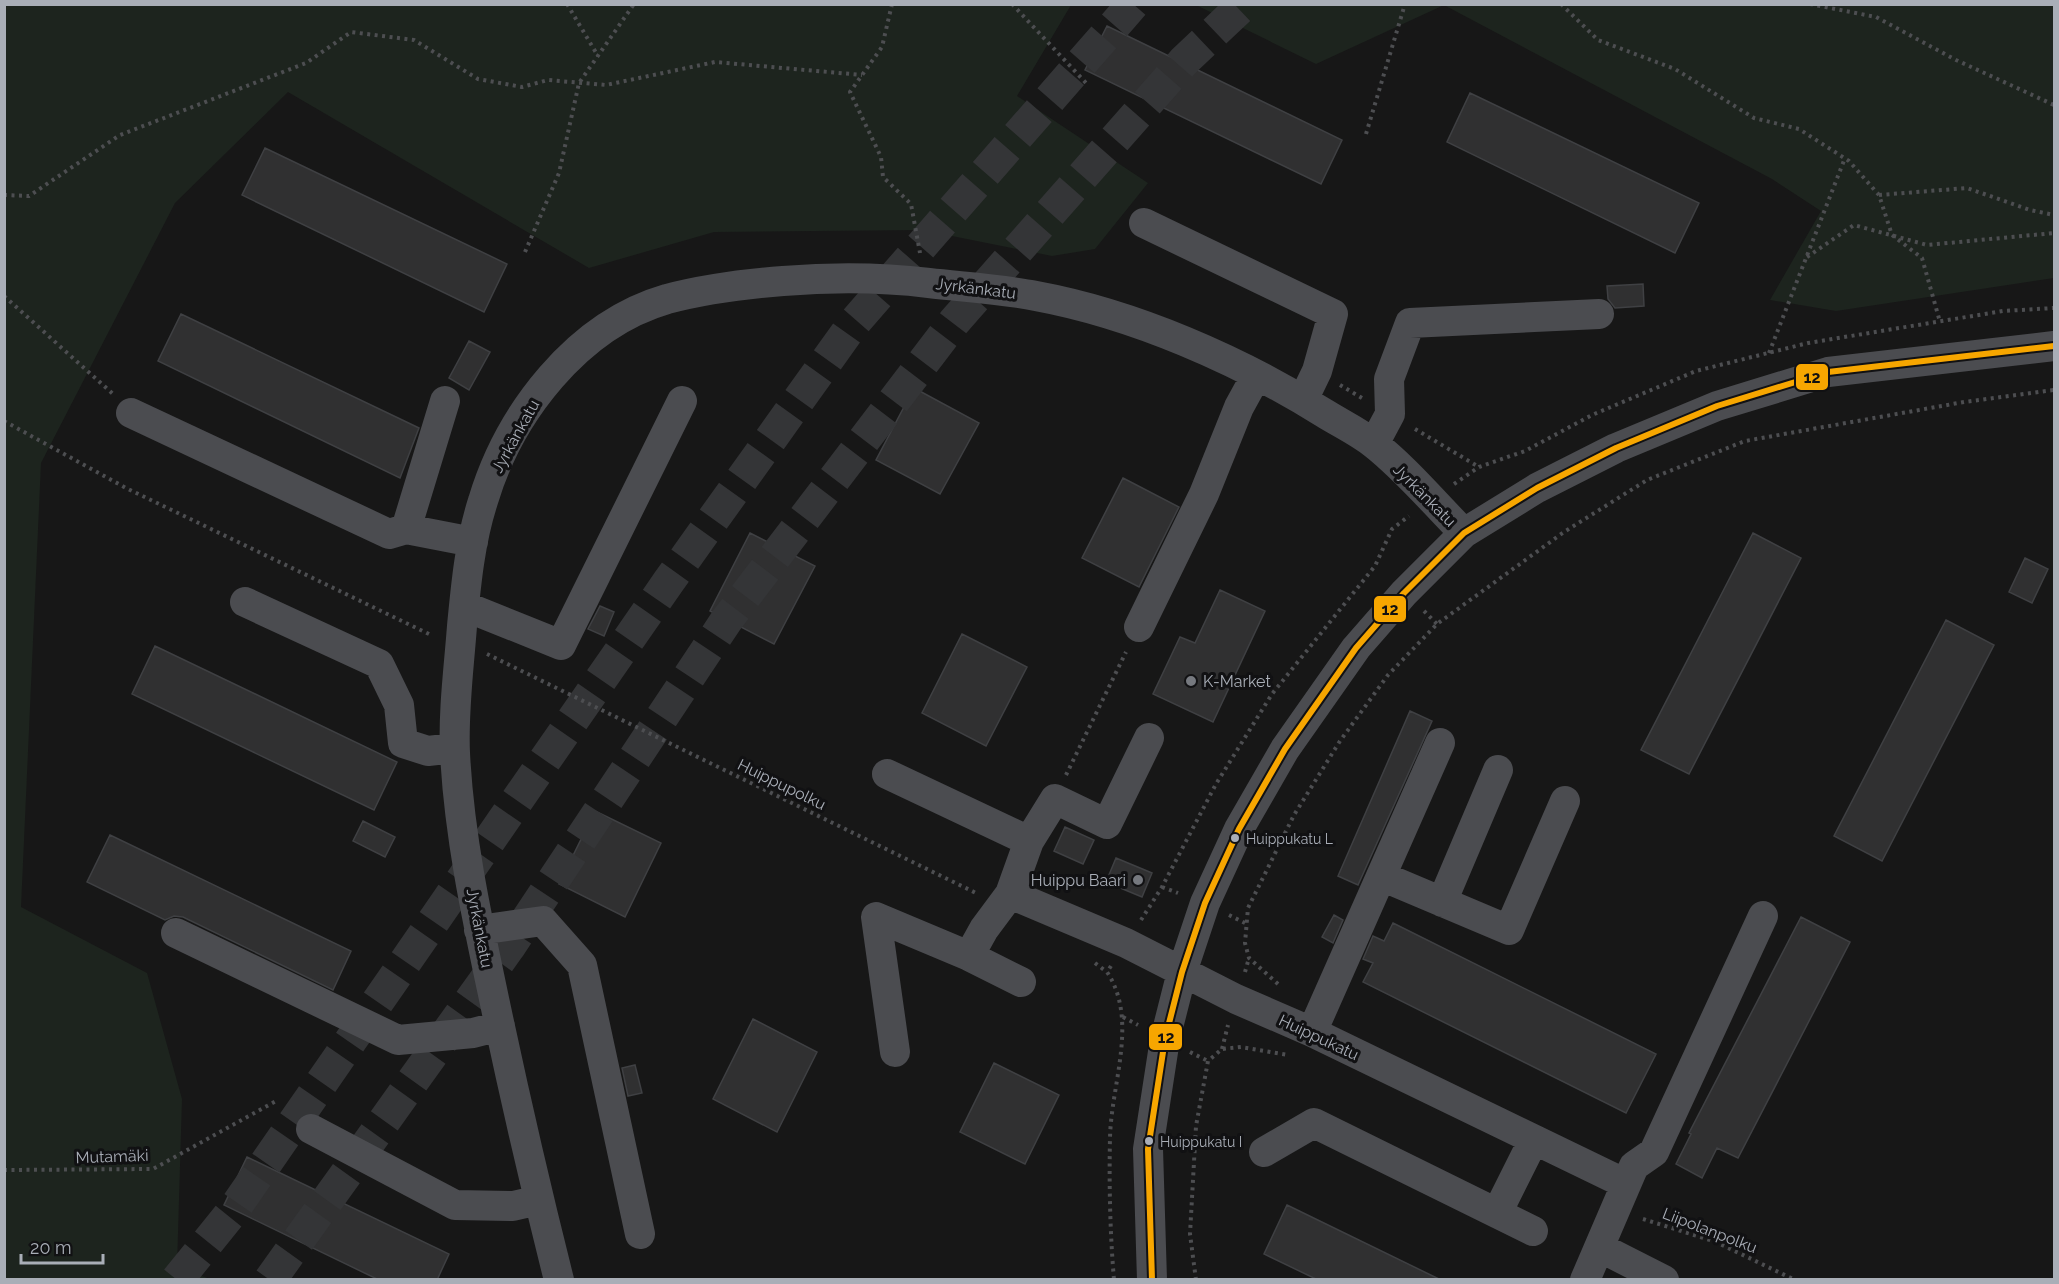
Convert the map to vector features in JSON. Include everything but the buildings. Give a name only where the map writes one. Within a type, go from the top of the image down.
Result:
[{"type":"street","points":[[1144,223],[1333,314],[1317,371],[1303,400]]},
{"type":"street","name":"Jyrkänkatu","points":[[559,1280],[538,1200],[479,930],[462,835],[442,643],[464,606],[472,543],[482,502],[498,459],[537,395],[568,360],[624,318],[663,300],[735,284],[811,278],[885,277],[1036,296],[1116,316],[1222,358],[1303,400],[1374,444],[1464,533]]},
{"type":"street","points":[[1374,444],[1390,414],[1389,379],[1410,323],[1599,314]]},
{"type":"street","points":[[1152,1280],[1148,1149],[1165,1039],[1182,972],[1205,903],[1239,829],[1286,749],[1356,648],[1404,593],[1464,533],[1537,488],[1616,448],[1717,405],[1828,372],[2055,346]]},
{"type":"street","points":[[1139,627],[1204,494],[1239,407],[1257,376]]},
{"type":"street","points":[[464,606],[561,645],[682,400]]},
{"type":"street","points":[[406,529],[445,401]]},
{"type":"street","points":[[131,414],[389,534],[406,529],[472,543]]},
{"type":"street","points":[[244,602],[378,664],[399,705],[403,743],[428,751],[454,748]]},
{"type":"street","points":[[969,956],[1004,903],[1029,841],[1055,799],[1107,824],[1149,738]]},
{"type":"street","points":[[1318,1019],[1440,743]]},
{"type":"street","points":[[1442,902],[1498,770]]},
{"type":"street","points":[[887,774],[1029,841]]},
{"type":"street","points":[[1381,876],[1509,930],[1565,801]]},
{"type":"street","name":"Huippukatu","points":[[1004,903],[1126,943],[1182,972],[1318,1019],[1533,1141],[1626,1184]]},
{"type":"street","points":[[1586,1280],[1634,1166],[1654,1152],[1763,916]]},
{"type":"street","points":[[895,1052],[876,917],[969,956],[1021,982]]},
{"type":"street","points":[[479,930],[543,921],[582,965],[640,1234]]},
{"type":"street","points":[[176,933],[398,1040],[473,1032],[500,1026]]},
{"type":"street","points":[[1264,1152],[1314,1123],[1533,1231]]},
{"type":"street","points":[[311,1129],[455,1205],[513,1206],[538,1200]]},
{"type":"street","points":[[1497,1213],[1533,1141]]},
{"type":"street","points":[[1601,1248],[1660,1278]]},
{"type":"path","points":[[567,4],[598,56]]},
{"type":"path","points":[[525,252],[559,173],[579,83],[634,4]]},
{"type":"path","points":[[892,4],[882,47],[849,92],[881,157],[883,177],[911,204],[920,253]]},
{"type":"path","points":[[1012,4],[1087,84]]},
{"type":"path","points":[[1366,134],[1405,4]]},
{"type":"path","points":[[1561,4],[1598,40],[1675,69],[1754,118],[1798,129],[1845,158],[1879,195],[1892,235],[1922,258],[1940,322]]},
{"type":"path","points":[[1810,4],[1875,17],[1956,60],[2055,105]]},
{"type":"path","points":[[4,195],[29,196],[120,135],[306,63],[351,32],[414,40],[478,79],[522,87],[548,80],[606,85],[715,62],[862,75]]},
{"type":"path","points":[[1769,353],[1845,158]]},
{"type":"path","points":[[1879,195],[1967,188],[2030,210],[2055,215]]},
{"type":"path","points":[[1807,257],[1854,225],[1927,245],[2055,233]]},
{"type":"path","points":[[909,252],[932,254]]},
{"type":"path","points":[[4,296],[102,383],[131,414]]},
{"type":"path","points":[[1107,972],[1162,887],[1216,784],[1272,694],[1375,566],[1392,529],[1431,500],[1479,467],[1525,451],[1592,415],[1696,371],[1808,344],[2003,311],[2055,308]]},
{"type":"path","points":[[1317,371],[1479,467]]},
{"type":"path","points":[[1318,1019],[1286,988],[1266,975],[1249,958],[1245,943],[1248,908],[1294,815],[1340,741],[1388,675],[1437,624],[1564,532],[1647,480],[1744,441],[1953,404],[2055,390]]},
{"type":"path","name":"Huippupolku","points":[[4,421],[126,488],[442,643],[488,654],[1004,903]]},
{"type":"path","points":[[435,626],[442,643]]},
{"type":"path","points":[[1055,799],[1139,627]]},
{"type":"path","points":[[1090,960],[1107,972],[1119,993],[1123,1017],[1110,1135],[1110,1233],[1114,1280]]},
{"type":"path","name":"Mutamäki","points":[[4,1170],[153,1169],[276,1101]]},
{"type":"path","name":"Liipolanpolku","points":[[1614,1212],[1716,1242],[1795,1280]]},
{"type":"shaded area","points":[[4,5],[1071,5],[1017,96],[1148,183],[1095,249],[1052,256],[922,230],[714,232],[589,268],[288,92],[175,203],[41,463],[21,907],[147,973],[182,1099],[177,1267],[210,1279],[5,1279]]},
{"type":"shaded area","points":[[1196,5],[1444,5],[1316,64]]},
{"type":"shaded area","points":[[1444,5],[2054,5],[2054,278],[1836,311],[1770,300],[1821,211],[1772,179]]},
{"type":"tunnel","points":[[177,1280],[232,1212],[669,581],[853,324],[1133,4]]},
{"type":"tunnel","points":[[270,1280],[509,947],[726,621],[954,322],[1184,61],[1244,4]]},
{"type":"transit line","name":"12","points":[[1152,1280],[1148,1149],[1165,1039],[1182,972],[1205,903],[1239,829],[1285,749],[1356,648],[1404,593],[1464,533],[1537,488],[1616,448],[1717,406],[1828,372],[2054,346]]},
{"type":"place","name":"K-Market","points":[[1191,681]]},
{"type":"place","name":"Huippukatu L","points":[[1235,838]]},
{"type":"place","name":"Huippu Baari","points":[[1138,880]]},
{"type":"place","name":"Huippukatu I","points":[[1149,1141]]}]
